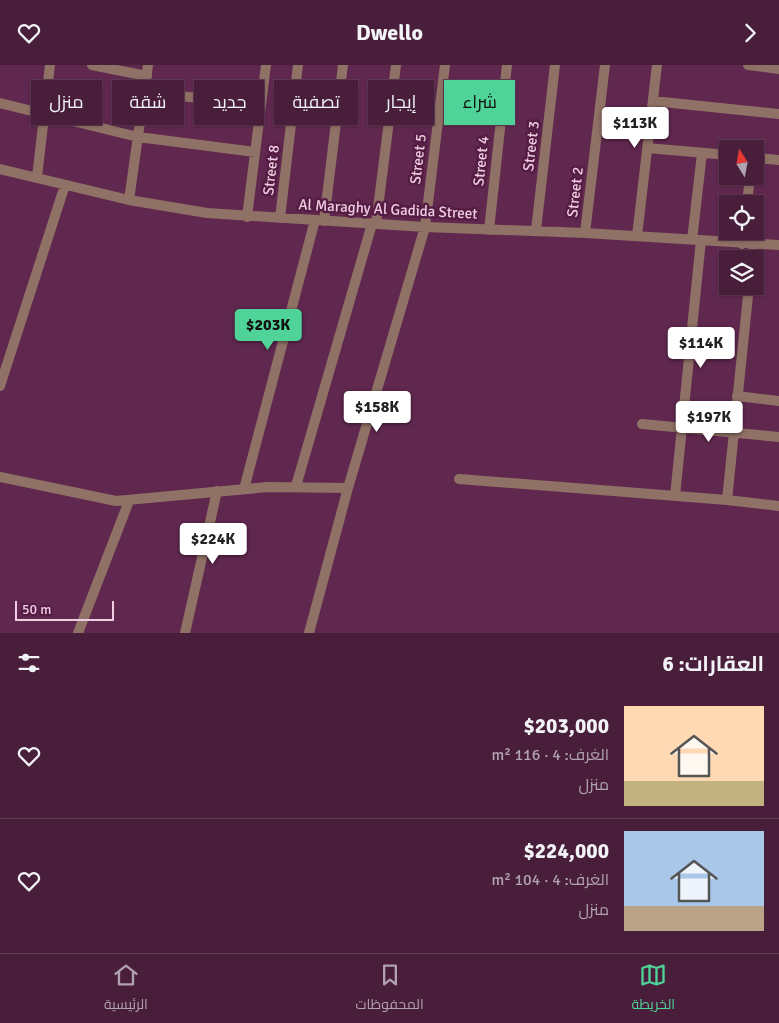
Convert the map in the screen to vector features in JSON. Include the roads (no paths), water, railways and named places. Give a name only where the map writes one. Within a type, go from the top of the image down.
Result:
[{"type":"street","points":[[48,80],[50,65]]},
{"type":"street","points":[[92,65],[146,76]]},
{"type":"street","points":[[146,80],[148,65]]},
{"type":"street","points":[[264,81],[266,65]]},
{"type":"street","name":"Street 8","points":[[280,218],[298,65]]},
{"type":"street","points":[[244,489],[320,221],[343,65]]},
{"type":"street","points":[[296,486],[374,224],[396,65]]},
{"type":"street","name":"Street 5","points":[[309,633],[348,488],[425,227],[445,65]]},
{"type":"street","name":"Street 4","points":[[489,230],[507,65]]},
{"type":"street","name":"Street 3","points":[[536,230],[556,65]]},
{"type":"street","name":"Street 2","points":[[585,233],[604,65]]},
{"type":"street","points":[[637,236],[657,65]]},
{"type":"street","points":[[748,65],[779,69]]},
{"type":"street","points":[[653,101],[779,114]]},
{"type":"street","points":[[0,103],[31,109]]},
{"type":"street","points":[[37,177],[43,125]]},
{"type":"street","points":[[93,125],[138,137],[255,152]]},
{"type":"street","points":[[129,200],[140,125]]},
{"type":"street","points":[[247,217],[258,125]]},
{"type":"street","points":[[647,148],[719,154]]},
{"type":"street","points":[[675,496],[697,240],[702,153]]},
{"type":"street","points":[[764,158],[779,160]]},
{"type":"street","name":"Al Maraghy Al Gadida Street","points":[[0,169],[129,200],[207,213],[247,217],[489,230],[536,230],[779,245]]},
{"type":"street","points":[[0,386],[65,185]]},
{"type":"street","points":[[747,240],[750,250]]},
{"type":"street","points":[[727,500],[748,295]]},
{"type":"street","points":[[737,396],[779,401]]},
{"type":"street","points":[[642,424],[779,437]]},
{"type":"street","points":[[0,477],[116,501],[217,491],[296,486],[348,488]]},
{"type":"street","points":[[459,479],[727,500],[779,506]]},
{"type":"street","points":[[185,633],[217,491]]},
{"type":"street","points":[[78,633],[129,501]]}]
